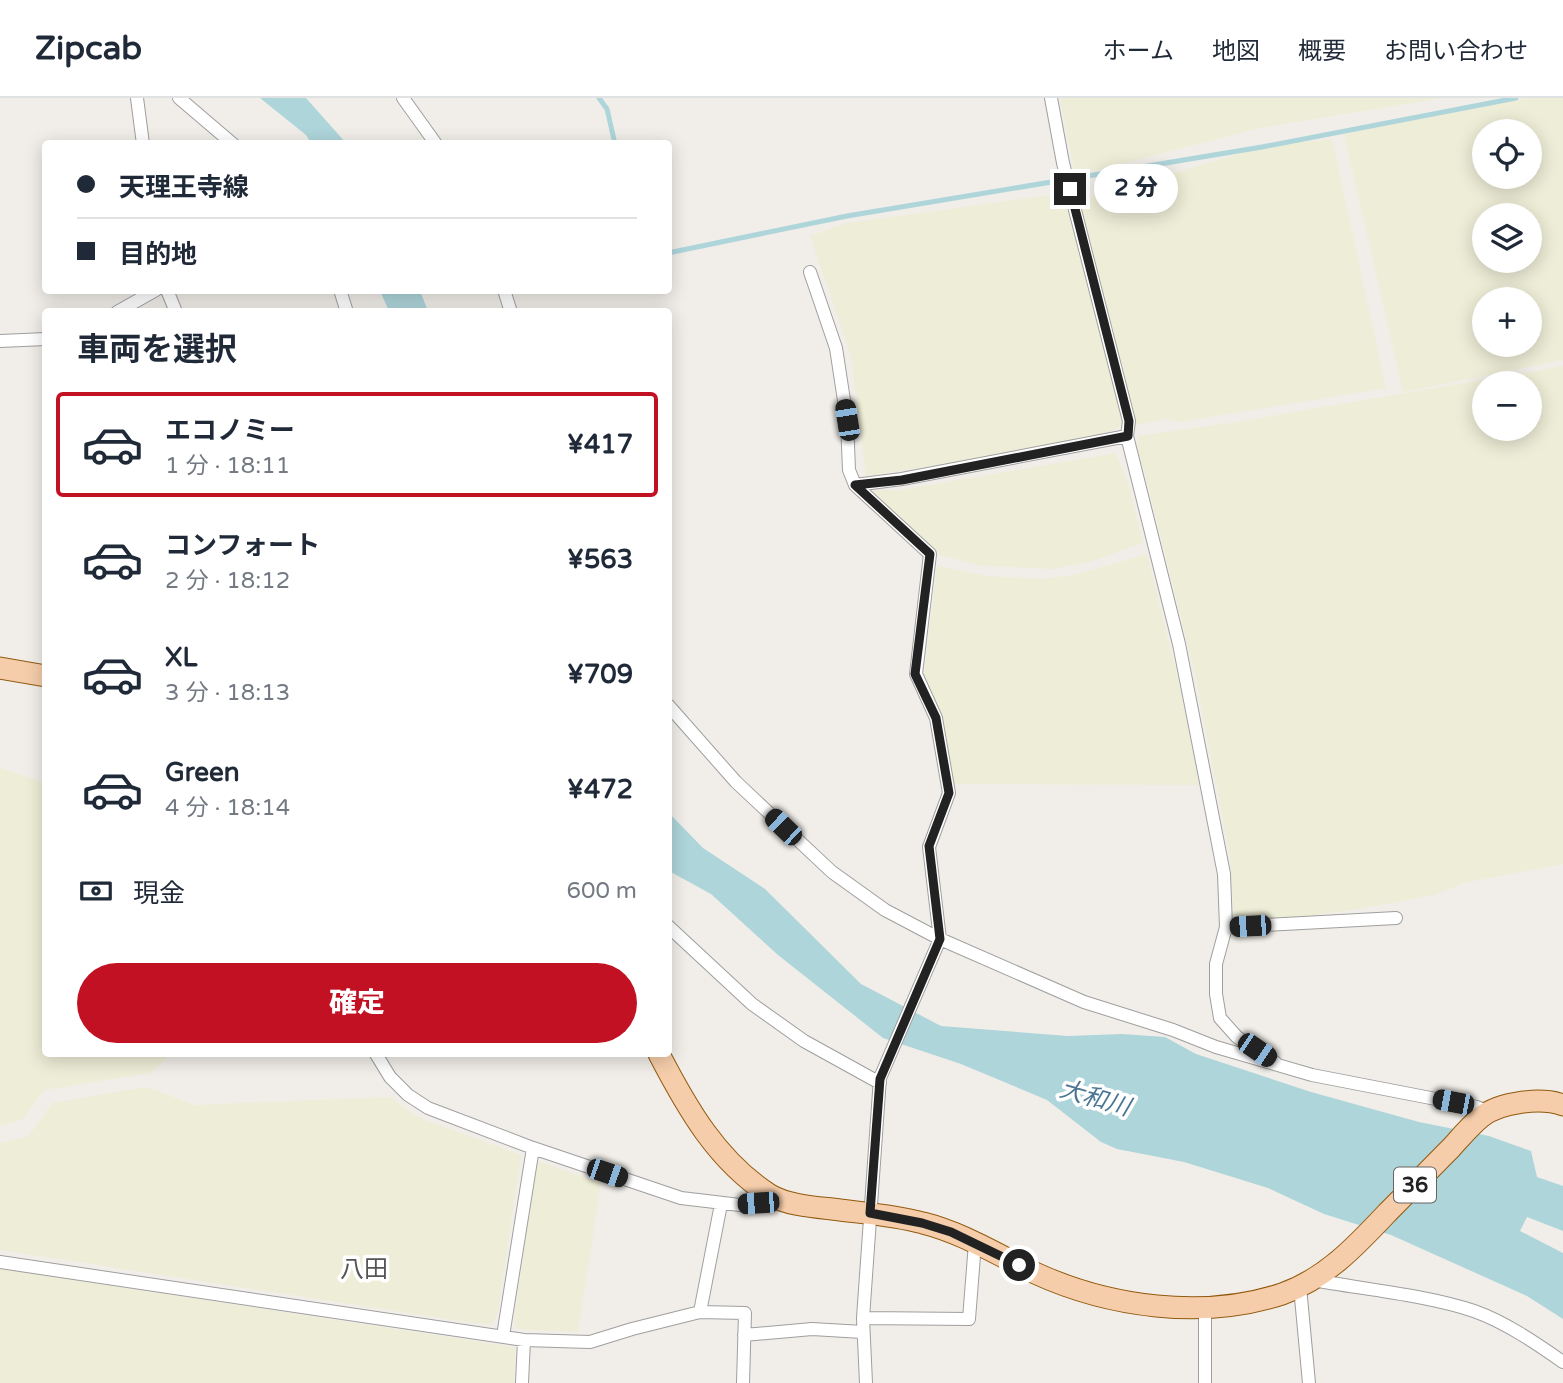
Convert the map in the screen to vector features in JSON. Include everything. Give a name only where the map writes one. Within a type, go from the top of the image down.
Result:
[{"type":"main road","points":[[0,668],[42,675]]},
{"type":"main road","name":"36","points":[[660,1057],[683,1102],[724,1158],[747,1179],[774,1197],[806,1206],[870,1213],[922,1223],[975,1243],[1038,1274],[1075,1288],[1120,1301],[1167,1307],[1205,1307],[1252,1301],[1306,1284],[1348,1253],[1485,1114]]},
{"type":"main road","points":[[1485,1114],[1533,1101],[1563,1105]]},
{"type":"street","points":[[137,98],[142,140]]},
{"type":"street","points":[[179,98],[228,140]]},
{"type":"street","points":[[403,98],[433,140]]},
{"type":"street","points":[[1051,98],[1063,163],[1129,421],[1128,436],[1179,644],[1224,874],[1226,927],[1216,964],[1216,994],[1220,1018],[1237,1037],[1276,1063]]},
{"type":"street","points":[[810,272],[836,348],[847,420],[849,470],[855,485],[930,554],[915,674],[936,718],[949,793],[929,846],[939,942],[880,1081],[863,1318],[866,1383]]},
{"type":"street","points":[[124,308],[149,294]]},
{"type":"street","points":[[0,341],[42,339]]},
{"type":"street","points":[[855,485],[902,480],[1128,436]]},
{"type":"street","points":[[672,710],[736,782],[832,872],[885,910],[939,942],[1084,1002],[1173,1030],[1216,1047],[1312,1075],[1477,1107],[1485,1114]]},
{"type":"street","points":[[1226,927],[1396,918]]},
{"type":"street","points":[[672,930],[752,1004],[804,1041],[880,1081]]},
{"type":"street","points":[[378,1057],[390,1077],[428,1108],[533,1148],[681,1198],[721,1203],[758,1203],[774,1197]]},
{"type":"street","points":[[503,1336],[533,1148]]},
{"type":"street","points":[[700,1312],[721,1203]]},
{"type":"street","points":[[863,1318],[969,1319],[975,1243]]},
{"type":"street","points":[[0,1262],[524,1340],[590,1342],[700,1312],[745,1312],[743,1383]]},
{"type":"street","points":[[1309,1383],[1306,1284],[1451,1305],[1475,1312],[1500,1323],[1563,1362]]},
{"type":"street","points":[[1205,1307],[1205,1383]]},
{"type":"street","points":[[744,1335],[812,1329],[863,1332]]},
{"type":"street","points":[[522,1383],[524,1340]]},
{"type":"green space","points":[[1060,98],[1443,98],[1259,128],[1075,176]]},
{"type":"green space","points":[[1527,98],[1563,98],[1563,360],[1508,371],[1472,371],[1472,378],[1403,392],[1344,134]]},
{"type":"green space","points":[[1332,139],[1386,388],[1180,422],[1164,419],[1137,425],[1079,201],[1269,145]]},
{"type":"green space","points":[[1065,193],[1122,420],[1121,426],[1088,442],[866,476],[851,356],[810,236],[847,223]]},
{"type":"green space","points":[[1563,366],[1563,864],[1464,883],[1434,895],[1359,909],[1292,918],[1234,920],[1230,857],[1195,674],[1138,453],[1138,436],[1472,382],[1472,441],[1542,441],[1542,371],[1534,371]]},
{"type":"green space","points":[[1116,453],[1129,486],[1143,543],[1090,562],[1052,569],[982,566],[940,555],[873,497],[874,490],[901,490]]},
{"type":"green space","points":[[1147,554],[1179,683],[1199,785],[954,784],[941,713],[924,675],[937,566],[988,576],[1041,579],[1074,575]]},
{"type":"green space","points":[[0,768],[42,782],[42,1057],[166,1057],[149,1073],[44,1090],[23,1119],[0,1126]]},
{"type":"green space","points":[[147,1087],[194,1105],[391,1097],[413,1114],[428,1121],[521,1155],[497,1317],[491,1324],[473,1323],[0,1250],[0,1143],[29,1136],[52,1103]]},
{"type":"green space","points":[[537,1161],[601,1183],[578,1332],[517,1329],[514,1320]]},
{"type":"green space","points":[[0,1269],[515,1347],[514,1383],[0,1383]]},
{"type":"water","points":[[260,98],[306,98],[343,140],[309,140]]},
{"type":"water","points":[[381,294],[421,294],[427,308],[388,308]]},
{"type":"water","name":"大和川","points":[[672,816],[703,848],[765,889],[861,984],[941,1026],[1068,1036],[1122,1034],[1165,1037],[1196,1054],[1311,1092],[1419,1122],[1489,1136],[1531,1151],[1537,1177],[1563,1186],[1563,1231],[1527,1217],[1520,1231],[1563,1253],[1563,1319],[1527,1296],[1391,1235],[1324,1214],[1268,1188],[1184,1162],[1117,1149],[1101,1142],[1047,1100],[961,1064],[883,1038],[778,955],[711,894],[672,873]]},
{"type":"waterway","points":[[599,98],[607,109],[614,140]]},
{"type":"waterway","points":[[672,252],[847,216],[1262,147],[1516,98]]},
{"type":"district","name":"八田","points":[[364,1269]]},
{"type":"route","points":[[1019,1265],[951,1232],[922,1223],[870,1213],[880,1079],[940,939],[929,846],[949,793],[936,718],[915,674],[930,554],[855,485],[902,480],[1128,436],[1129,421],[1070,189]]}]
